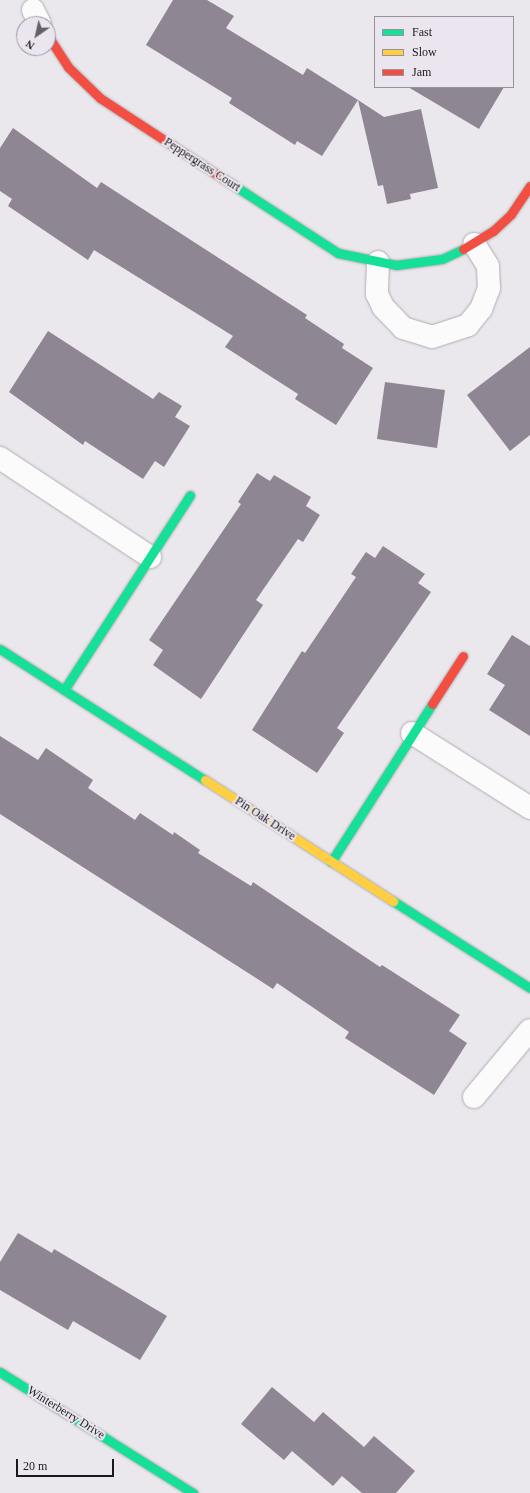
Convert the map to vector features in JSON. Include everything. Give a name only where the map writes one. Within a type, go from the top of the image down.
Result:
[{"type":"street","name":"Peppergrass Court","points":[[56,48],[68,67],[100,98],[318,241],[338,252],[396,265],[430,262],[474,244],[502,223],[530,186]]},
{"type":"street","points":[[378,262],[378,294],[392,319],[403,328],[432,337],[452,332],[468,325],[481,309],[489,288],[488,266],[482,253],[474,244]]},
{"type":"street","points":[[0,458],[150,556]]},
{"type":"street","points":[[64,690],[190,495]]},
{"type":"street","name":"Pin Oak Drive","points":[[0,649],[530,988]]},
{"type":"street","points":[[331,862],[412,733],[463,656]]},
{"type":"street","points":[[412,733],[530,808]]},
{"type":"street","points":[[474,1097],[530,1030]]},
{"type":"street","name":"Winterberry Drive","points":[[0,1372],[193,1493]]},
{"type":"building","points":[[173,0],[207,0],[234,16],[226,28],[303,75],[307,68],[358,100],[322,156],[297,141],[295,145],[229,103],[232,98],[146,45]]},
{"type":"building","points":[[410,88],[503,88],[479,129]]},
{"type":"building","points":[[358,100],[384,117],[421,109],[438,188],[410,194],[411,199],[387,204],[383,185],[378,186]]},
{"type":"building","points":[[13,128],[97,188],[101,182],[307,315],[305,318],[344,344],[342,348],[373,368],[336,425],[295,399],[298,394],[225,347],[233,336],[94,250],[88,260],[8,206],[12,199],[0,191],[0,148]]},
{"type":"building","points":[[48,331],[153,399],[159,392],[182,406],[175,417],[190,426],[164,467],[155,461],[143,479],[85,441],[83,445],[9,392]]},
{"type":"building","points":[[530,347],[530,435],[510,451],[467,395]]},
{"type":"building","points":[[385,382],[445,390],[437,448],[377,439]]},
{"type":"building","points":[[257,473],[270,481],[274,475],[311,497],[306,506],[320,515],[303,542],[298,539],[256,600],[263,605],[201,699],[153,665],[163,650],[149,640],[241,504],[238,502]]},
{"type":"building","points":[[383,546],[425,574],[418,583],[431,592],[337,728],[344,733],[317,773],[252,730],[302,651],[305,653],[356,577],[351,574],[366,552],[375,558]]},
{"type":"building","points":[[512,635],[530,646],[530,736],[489,710],[505,685],[487,674]]},
{"type":"building","points":[[0,736],[38,760],[46,748],[93,780],[88,788],[135,820],[140,813],[173,835],[174,832],[200,850],[198,853],[251,886],[253,882],[380,967],[382,965],[460,1015],[449,1031],[467,1043],[434,1095],[345,1038],[349,1032],[277,983],[273,989],[0,814]]},
{"type":"building","points":[[18,1233],[52,1253],[54,1249],[167,1316],[140,1360],[73,1321],[68,1330],[0,1290],[0,1262]]},
{"type":"building","points":[[272,1387],[314,1422],[323,1412],[364,1447],[374,1436],[415,1471],[396,1493],[362,1493],[342,1476],[333,1486],[292,1451],[284,1460],[241,1424]]},
{"type":"traffic: fast","points":[[224,179],[338,253],[396,265],[442,259],[463,249]]},
{"type":"traffic: fast","points":[[64,690],[190,495]]},
{"type":"traffic: fast","points":[[0,649],[205,780]]},
{"type":"traffic: fast","points":[[331,862],[432,704]]},
{"type":"traffic: fast","points":[[393,901],[530,988]]},
{"type":"traffic: fast","points":[[0,1372],[193,1493]]},
{"type":"traffic: slow","points":[[205,780],[393,901]]},
{"type":"traffic: jam","points":[[56,48],[68,67],[100,98],[224,179]]},
{"type":"traffic: jam","points":[[463,249],[493,231],[511,214],[530,186]]},
{"type":"traffic: jam","points":[[432,704],[463,656]]}]
